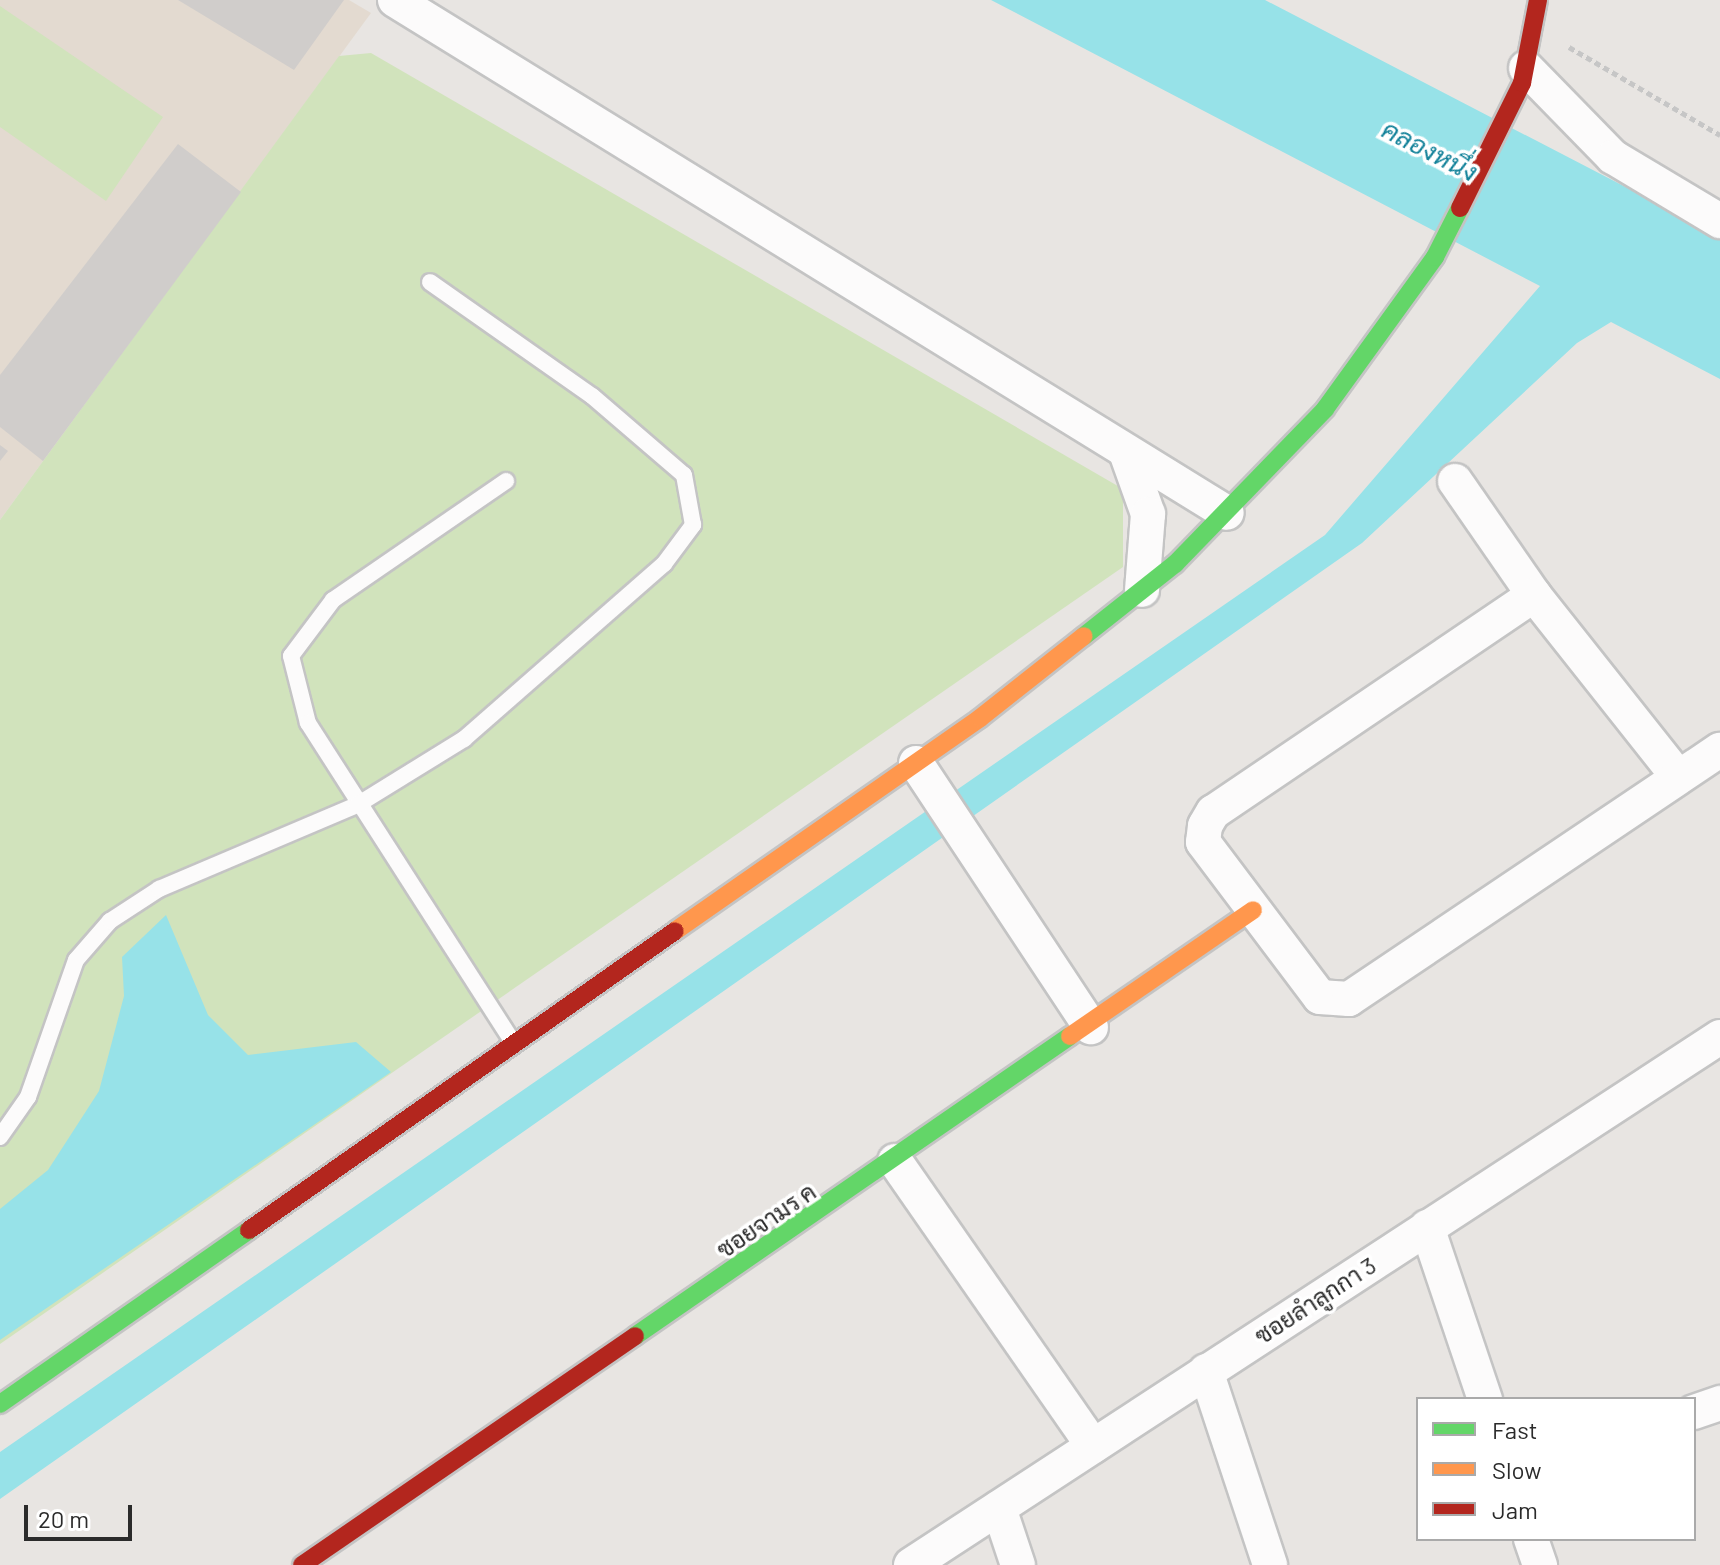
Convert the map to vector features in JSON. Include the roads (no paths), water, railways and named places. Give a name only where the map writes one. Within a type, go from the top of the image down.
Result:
[{"type":"street","points":[[395,0],[1127,455],[1227,513]]},
{"type":"street","points":[[0,1404],[513,1042],[916,763],[1142,590],[1227,513],[1325,409],[1435,257],[1524,76],[1537,28],[1538,0]]},
{"type":"street","points":[[1524,76],[1613,157],[1720,221]]},
{"type":"street","points":[[1127,455],[1148,514],[1142,590]]},
{"type":"street","points":[[1455,481],[1534,595],[1678,777]]},
{"type":"street","points":[[1534,595],[1213,812],[1203,842],[1320,997],[1349,999],[1720,750]]},
{"type":"street","points":[[916,763],[1091,1027]]},
{"type":"street","name":"ซอยจามร ค","points":[[302,1565],[1091,1027],[1253,910]]},
{"type":"street","name":"ซอยลำลูกกา 3","points":[[911,1565],[1720,1037]]},
{"type":"street","points":[[895,1161],[1093,1446]]},
{"type":"street","points":[[1427,1227],[1484,1397]]},
{"type":"street","points":[[1206,1371],[1270,1565]]},
{"type":"street","points":[[1696,1411],[1720,1403]]},
{"type":"street","points":[[999,1508],[1018,1565]]},
{"type":"street","points":[[1532,1541],[1540,1565]]},
{"type":"lane","points":[[0,1137],[28,1097],[76,960],[110,921],[159,889],[357,805],[464,739],[554,665],[664,564],[693,525],[684,475],[592,396],[430,282]]},
{"type":"lane","points":[[506,481],[333,600],[291,656],[308,723],[357,805],[513,1042]]},
{"type":"water","name":"คลองหนึ่ง","points":[[991,0],[1265,0],[1720,236],[1720,379],[1611,322],[1577,343],[1362,543],[0,1499],[0,1452],[1325,535],[1540,286]]},
{"type":"water","points":[[166,915],[208,1015],[248,1055],[356,1042],[391,1072],[0,1340],[0,1209],[48,1170],[99,1091],[124,996],[122,957]]}]
